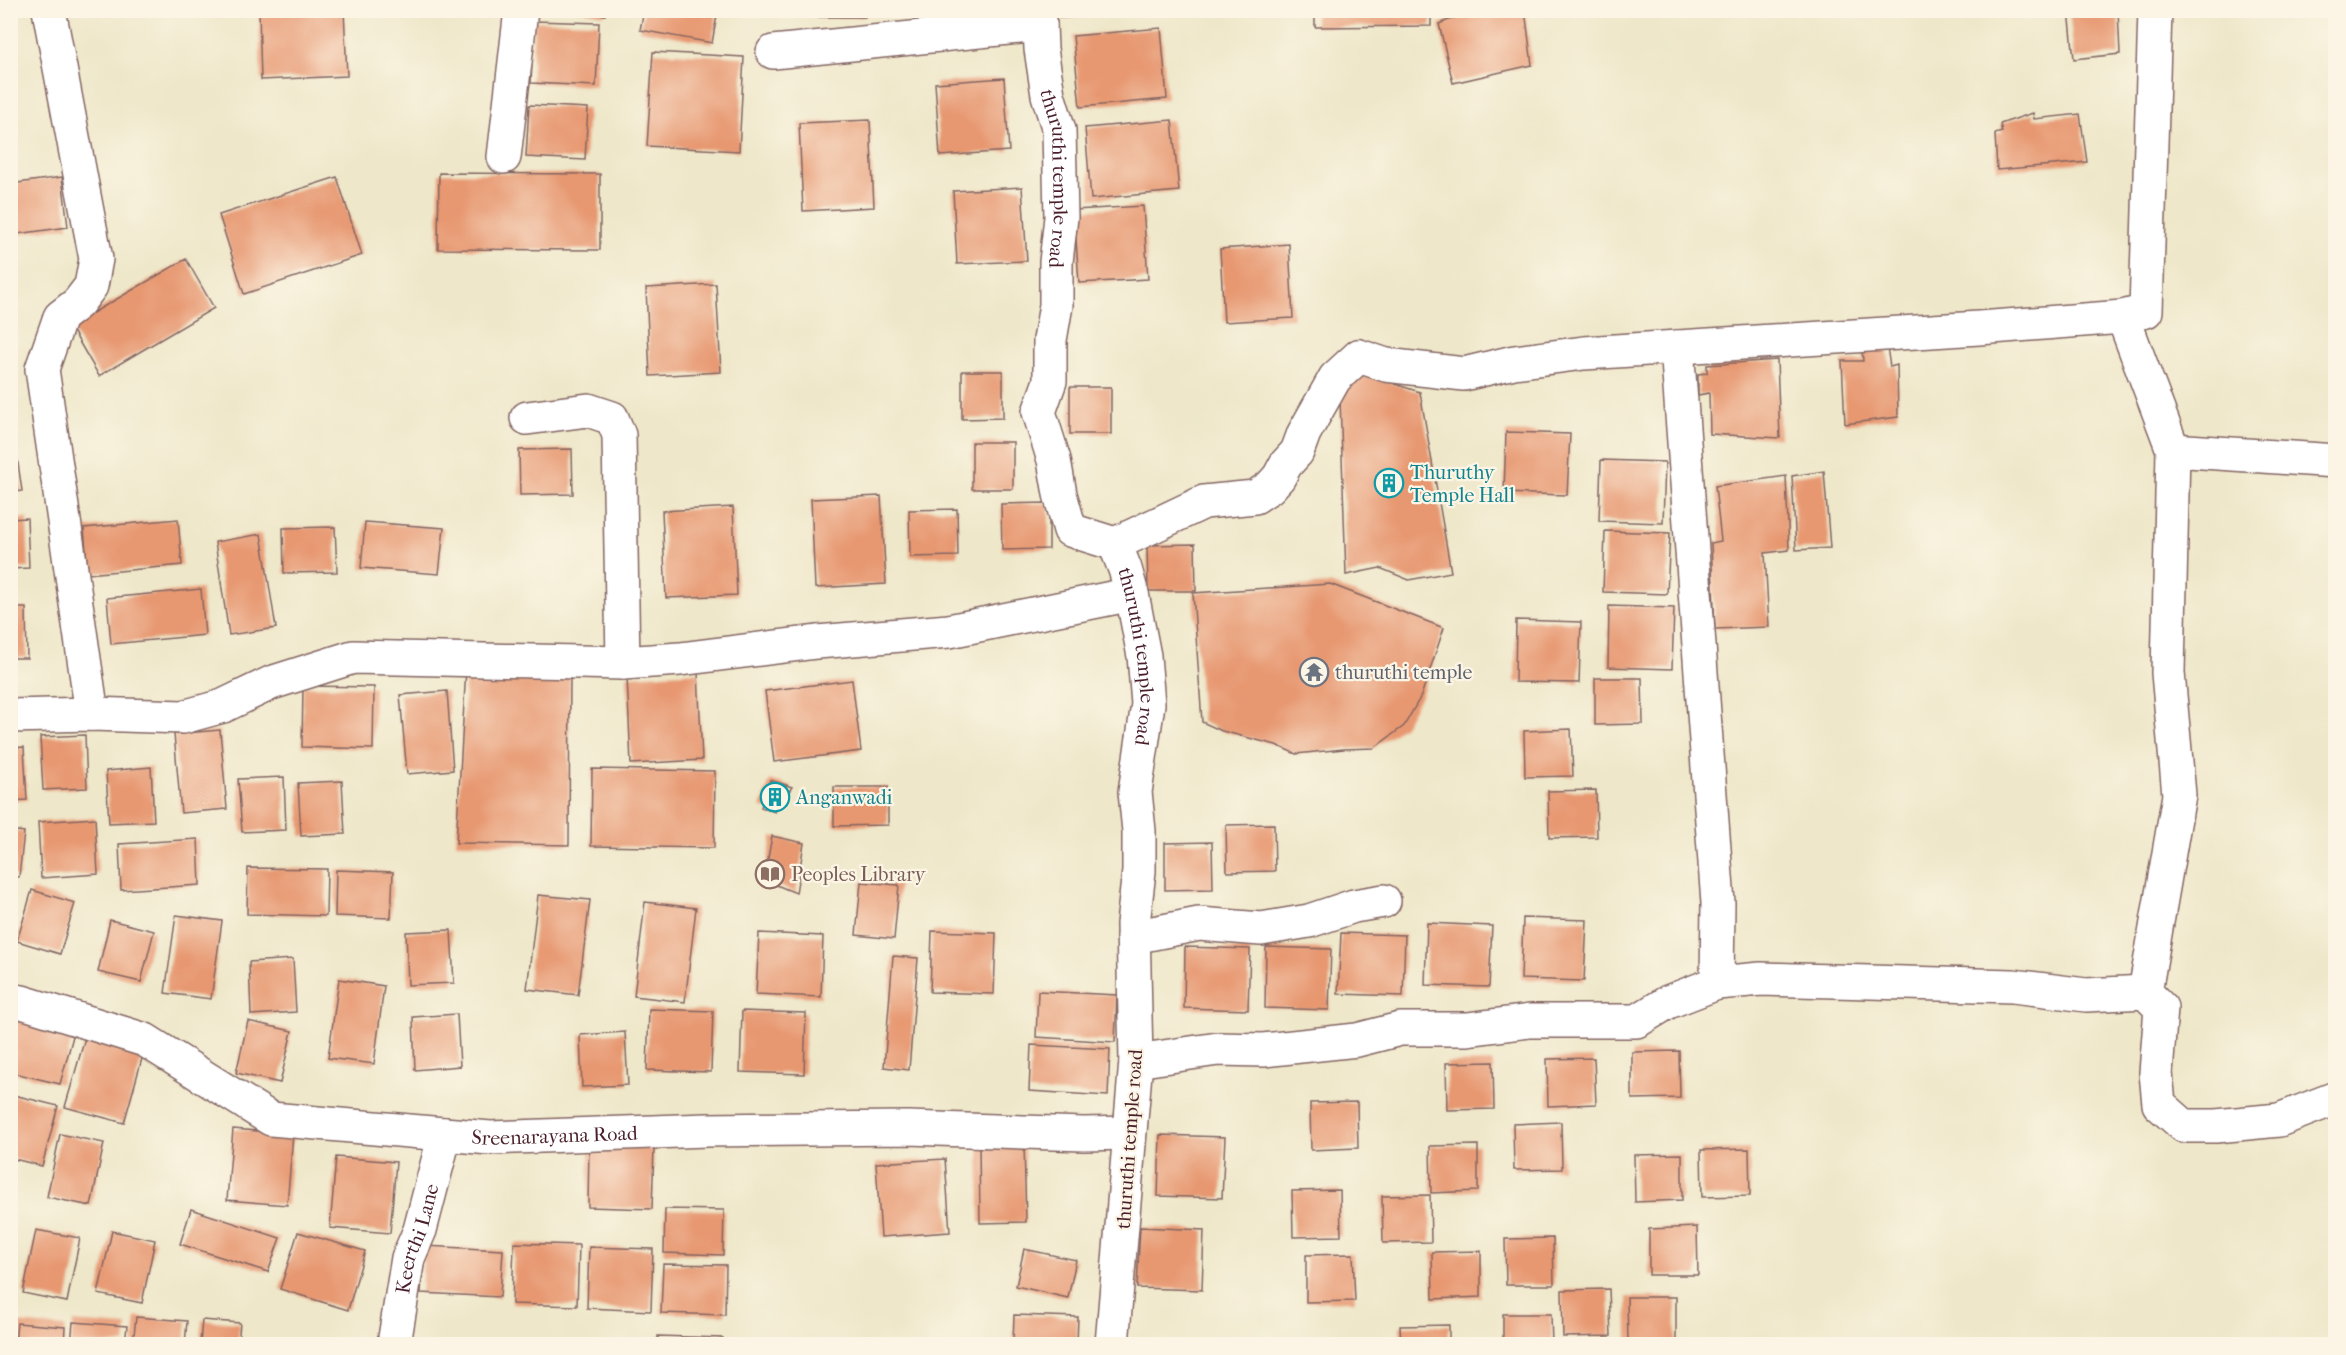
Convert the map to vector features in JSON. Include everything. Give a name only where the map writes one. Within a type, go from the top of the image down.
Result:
[{"type":"street","points":[[49,10],[96,259],[91,286],[78,303],[60,317],[42,369],[92,714]]},
{"type":"street","points":[[504,157],[521,10]]},
{"type":"street","points":[[1115,544],[1204,502],[1255,497],[1270,487],[1297,452],[1304,433],[1335,378],[1359,356],[1386,365],[1464,374],[1514,362],[1584,353],[1979,328],[2123,317],[2146,311],[2155,10]]},
{"type":"street","points":[[773,52],[1038,18]]},
{"type":"street","name":"thuruthi temple road","points":[[1038,18],[1048,95],[1059,130],[1061,217],[1056,262],[1056,305],[1050,340],[1050,381],[1039,412],[1054,460],[1070,530],[1115,544],[1125,569],[1144,656],[1148,704],[1135,792],[1139,831],[1139,871],[1132,924],[1136,1061],[1123,1238],[1112,1344]]},
{"type":"street","points":[[2123,317],[2174,450],[2168,673],[2179,795],[2145,992]]},
{"type":"street","points":[[1677,346],[1718,903],[1717,983]]},
{"type":"street","points":[[527,418],[588,410],[612,418],[619,435],[622,663]]},
{"type":"street","points":[[2174,450],[2336,461]]},
{"type":"street","points":[[10,716],[92,714],[183,717],[223,706],[272,683],[353,657],[622,663],[680,659],[817,642],[950,631],[1131,594]]},
{"type":"street","points":[[1133,937],[1199,924],[1261,929],[1309,921],[1354,906],[1384,901]]},
{"type":"street","points":[[1136,1061],[1218,1049],[1263,1050],[1357,1040],[1400,1029],[1467,1029],[1530,1021],[1637,1020],[1668,1002],[1717,983],[1761,979],[1808,979],[2013,986],[2086,996],[2145,992],[2161,1008],[2156,1073],[2159,1104],[2184,1126],[2216,1126],[2279,1119],[2336,1098]]},
{"type":"street","name":"Sreenarayana Road","points":[[10,1000],[145,1040],[271,1119],[490,1138],[707,1130],[908,1128],[1084,1134],[1129,1133]]},
{"type":"street","name":"Keerthi Lane","points":[[394,1344],[408,1258],[420,1230],[445,1134]]},
{"type":"building","points":[[344,10],[347,76],[261,80],[259,11]]},
{"type":"building","points":[[578,10],[605,10],[605,15]]},
{"type":"building","points":[[644,10],[718,10],[712,43],[640,30]]},
{"type":"building","points":[[818,10],[865,10],[865,17],[818,17]]},
{"type":"building","points":[[1060,10],[1129,10],[1129,14],[1060,18]]},
{"type":"building","points":[[1315,10],[1431,10],[1431,26],[1315,27]]},
{"type":"building","points":[[1473,10],[1525,10],[1532,65],[1453,83],[1439,24]]},
{"type":"building","points":[[2069,10],[2118,10],[2120,54],[2074,59]]},
{"type":"building","points":[[534,21],[599,23],[596,86],[531,83]]},
{"type":"building","points":[[1161,28],[1167,99],[1080,107],[1073,36]]},
{"type":"building","points":[[653,52],[744,57],[739,151],[647,146]]},
{"type":"building","points":[[1004,78],[1009,151],[940,156],[935,83]]},
{"type":"building","points":[[529,105],[588,108],[585,160],[526,157]]},
{"type":"building","points":[[2033,113],[2034,119],[2080,114],[2087,162],[1997,170],[1995,134],[2002,132],[2000,124]]},
{"type":"building","points":[[870,120],[874,207],[803,211],[799,123]]},
{"type":"building","points":[[1172,120],[1179,191],[1091,199],[1085,128]]},
{"type":"building","points":[[439,173],[600,174],[600,250],[438,249]]},
{"type":"building","points":[[62,177],[68,227],[10,235],[10,184]]},
{"type":"building","points":[[337,177],[362,255],[244,294],[219,215]]},
{"type":"building","points":[[1022,187],[1027,261],[957,264],[953,191]]},
{"type":"building","points":[[1143,206],[1148,279],[1079,283],[1074,210]]},
{"type":"building","points":[[1289,244],[1293,318],[1224,322],[1220,249]]},
{"type":"building","points":[[186,259],[214,308],[99,376],[70,326]]},
{"type":"building","points":[[716,284],[721,372],[650,376],[646,288]]},
{"type":"building","points":[[1887,347],[1890,367],[1897,365],[1898,417],[1845,424],[1842,361],[1863,361],[1862,349]]},
{"type":"building","points":[[1777,360],[1780,438],[1710,434],[1709,393],[1698,395],[1698,374],[1707,373],[1707,365]]},
{"type":"building","points":[[962,371],[1003,371],[1003,418],[962,419]]},
{"type":"building","name":"Thuruthy Temple Hall","points":[[1357,372],[1420,392],[1451,572],[1409,580],[1380,568],[1346,575],[1340,398]]},
{"type":"building","points":[[1070,387],[1111,387],[1111,434],[1070,434]]},
{"type":"building","points":[[1506,432],[1570,434],[1567,495],[1504,493]]},
{"type":"building","points":[[10,442],[15,442],[22,491],[10,493]]},
{"type":"building","points":[[972,442],[1013,442],[1013,489],[972,489]]},
{"type":"building","points":[[572,449],[573,494],[520,495],[519,450]]},
{"type":"building","points":[[1601,460],[1665,462],[1663,523],[1599,521]]},
{"type":"building","points":[[1824,471],[1830,548],[1796,550],[1792,476]]},
{"type":"building","points":[[1786,476],[1789,550],[1765,553],[1769,627],[1715,629],[1711,543],[1721,541],[1715,486]]},
{"type":"building","points":[[881,496],[886,584],[815,588],[811,499]]},
{"type":"building","points":[[1049,503],[1049,549],[1002,550],[1001,504]]},
{"type":"building","points":[[733,507],[737,595],[666,598],[662,511]]},
{"type":"building","points":[[957,509],[958,556],[910,557],[909,510]]},
{"type":"building","points":[[27,518],[29,568],[10,569],[10,519]]},
{"type":"building","points":[[178,519],[182,565],[88,574],[84,528]]},
{"type":"building","points":[[365,522],[444,528],[439,574],[361,568]]},
{"type":"building","points":[[335,527],[337,572],[284,573],[283,528]]},
{"type":"building","points":[[1605,531],[1670,533],[1667,594],[1603,592]]},
{"type":"building","points":[[261,534],[276,628],[229,635],[215,542]]},
{"type":"building","points":[[1195,544],[1196,591],[1148,591],[1147,545]]},
{"type":"building","name":"thuruthi temple","points":[[1330,584],[1444,628],[1421,696],[1404,726],[1374,748],[1296,754],[1276,745],[1222,731],[1202,722],[1193,593]]},
{"type":"building","points":[[201,589],[205,635],[111,644],[107,598]]},
{"type":"building","points":[[1609,606],[1674,608],[1672,669],[1608,667]]},
{"type":"building","points":[[10,608],[26,608],[27,658],[10,658]]},
{"type":"building","points":[[1516,620],[1581,622],[1579,683],[1515,682]]},
{"type":"building","points":[[466,668],[570,673],[569,845],[456,843]]},
{"type":"building","points":[[698,672],[702,760],[631,764],[627,676]]},
{"type":"building","points":[[1595,678],[1642,678],[1643,724],[1595,725]]},
{"type":"building","points":[[852,680],[861,751],[774,762],[765,691]]},
{"type":"building","points":[[303,686],[374,687],[373,749],[302,747]]},
{"type":"building","points":[[447,691],[453,770],[407,774],[400,695]]},
{"type":"building","points":[[1571,729],[1573,776],[1525,777],[1524,731]]},
{"type":"building","points":[[220,730],[227,809],[181,813],[174,734]]},
{"type":"building","points":[[85,735],[87,788],[43,790],[40,737]]},
{"type":"building","points":[[24,747],[27,800],[10,801],[10,748]]},
{"type":"building","points":[[151,767],[154,821],[109,823],[106,771]]},
{"type":"building","points":[[592,769],[715,771],[714,848],[591,846]]},
{"type":"building","points":[[284,777],[286,830],[242,832],[238,779]]},
{"type":"building","name":"Anganwadi","points":[[770,780],[792,787],[775,812],[761,807]]},
{"type":"building","points":[[342,781],[345,834],[301,836],[298,783]]},
{"type":"building","points":[[834,787],[888,787],[888,825],[834,826]]},
{"type":"building","points":[[1596,790],[1597,837],[1549,838],[1548,791]]},
{"type":"building","points":[[95,818],[98,874],[41,878],[38,822]]},
{"type":"building","points":[[1274,824],[1275,871],[1227,872],[1226,825]]},
{"type":"building","points":[[10,830],[24,832],[19,877],[10,876]]},
{"type":"building","points":[[772,836],[804,843],[796,893],[764,880]]},
{"type":"building","points":[[198,839],[200,885],[121,890],[119,844]]},
{"type":"building","points":[[1212,842],[1213,889],[1165,890],[1165,843]]},
{"type":"building","points":[[248,868],[327,869],[326,916],[247,914]]},
{"type":"building","points":[[336,870],[393,872],[391,918],[335,916]]},
{"type":"building","points":[[861,882],[899,885],[894,939],[856,935]]},
{"type":"building","points":[[32,890],[75,903],[60,954],[17,941]]},
{"type":"building","points":[[538,895],[590,900],[578,995],[527,989]]},
{"type":"building","points":[[645,902],[696,908],[685,1002],[634,996]]},
{"type":"building","points":[[176,915],[222,921],[211,999],[165,993]]},
{"type":"building","points":[[1523,918],[1587,920],[1584,981],[1521,979]]},
{"type":"building","points":[[110,920],[154,931],[141,982],[98,972]]},
{"type":"building","points":[[1427,923],[1492,926],[1489,987],[1425,985]]},
{"type":"building","points":[[451,930],[454,983],[408,985],[406,932]]},
{"type":"building","points":[[932,931],[996,933],[994,994],[930,992]]},
{"type":"building","points":[[759,933],[823,936],[821,997],[756,994]]},
{"type":"building","points":[[1341,933],[1405,935],[1403,996],[1338,994]]},
{"type":"building","points":[[1185,947],[1250,949],[1248,1010],[1184,1008]]},
{"type":"building","points":[[1266,947],[1331,949],[1329,1010],[1265,1008]]},
{"type":"building","points":[[893,956],[918,958],[909,1070],[884,1067]]},
{"type":"building","points":[[293,959],[296,1012],[251,1015],[249,962]]},
{"type":"building","points":[[339,979],[384,986],[374,1064],[328,1058]]},
{"type":"building","points":[[1038,991],[1117,995],[1115,1042],[1036,1037]]},
{"type":"building","points":[[10,1009],[76,1025],[60,1084],[10,1072]]},
{"type":"building","points":[[649,1009],[713,1011],[711,1072],[647,1070]]},
{"type":"building","points":[[742,1011],[806,1013],[804,1074],[740,1072]]},
{"type":"building","points":[[457,1014],[460,1066],[415,1070],[413,1017]]},
{"type":"building","points":[[248,1021],[292,1031],[280,1083],[236,1073]]},
{"type":"building","points":[[625,1032],[628,1085],[582,1087],[580,1035]]},
{"type":"building","points":[[85,1038],[143,1055],[124,1123],[65,1107]]},
{"type":"building","points":[[1031,1045],[1110,1049],[1108,1096],[1029,1091]]},
{"type":"building","points":[[1679,1051],[1680,1098],[1632,1099],[1632,1052]]},
{"type":"building","points":[[1594,1058],[1596,1104],[1548,1106],[1547,1059]]},
{"type":"building","points":[[1493,1062],[1494,1109],[1447,1110],[1446,1063]]},
{"type":"building","points":[[10,1094],[58,1106],[42,1166],[10,1158]]},
{"type":"building","points":[[1357,1102],[1358,1148],[1311,1150],[1310,1103]]},
{"type":"building","points":[[1561,1122],[1562,1169],[1514,1170],[1513,1124]]},
{"type":"building","points":[[233,1129],[293,1134],[287,1205],[227,1200]]},
{"type":"building","points":[[60,1134],[104,1143],[91,1206],[47,1197]]},
{"type":"building","points":[[1160,1135],[1225,1137],[1222,1198],[1158,1196]]},
{"type":"building","points":[[1024,1143],[1026,1222],[980,1223],[979,1144]]},
{"type":"building","points":[[1478,1145],[1478,1191],[1431,1193],[1430,1146]]},
{"type":"building","points":[[589,1146],[654,1148],[652,1209],[588,1207]]},
{"type":"building","points":[[1749,1149],[1750,1196],[1702,1197],[1701,1150]]},
{"type":"building","points":[[1682,1154],[1682,1200],[1635,1202],[1634,1155]]},
{"type":"building","points":[[336,1157],[396,1162],[390,1233],[330,1228]]},
{"type":"building","points":[[945,1159],[950,1232],[881,1237],[876,1163]]},
{"type":"building","points":[[1340,1190],[1341,1236],[1293,1237],[1292,1191]]},
{"type":"building","points":[[1430,1195],[1431,1242],[1383,1243],[1382,1196]]},
{"type":"building","points":[[191,1209],[280,1238],[268,1272],[180,1244]]},
{"type":"building","points":[[665,1209],[724,1210],[723,1255],[664,1253]]},
{"type":"building","points":[[1140,1227],[1204,1230],[1202,1290],[1137,1288]]},
{"type":"building","points":[[1697,1227],[1698,1275],[1649,1275],[1649,1229]]},
{"type":"building","points":[[36,1230],[80,1238],[67,1302],[23,1293]]},
{"type":"building","points":[[112,1231],[155,1240],[142,1303],[98,1294]]},
{"type":"building","points":[[298,1232],[365,1251],[348,1310],[280,1289]]},
{"type":"building","points":[[1553,1238],[1554,1285],[1506,1285],[1505,1239]]},
{"type":"building","points":[[514,1243],[579,1245],[577,1306],[512,1304]]},
{"type":"building","points":[[424,1246],[503,1250],[500,1297],[421,1293]]},
{"type":"building","points":[[589,1247],[653,1249],[651,1311],[587,1308]]},
{"type":"building","points":[[1024,1249],[1076,1260],[1068,1298],[1016,1286]]},
{"type":"building","points":[[1481,1251],[1481,1297],[1433,1299],[1432,1252]]},
{"type":"building","points":[[1353,1254],[1355,1301],[1306,1302],[1306,1255]]},
{"type":"building","points":[[663,1264],[726,1265],[725,1315],[661,1313]]},
{"type":"building","points":[[1609,1289],[1611,1336],[1563,1337],[1562,1290]]},
{"type":"building","points":[[1627,1297],[1676,1297],[1676,1343],[1628,1344]]},
{"type":"building","points":[[1503,1314],[1551,1314],[1552,1344],[1503,1344]]},
{"type":"building","points":[[1014,1315],[1078,1317],[1077,1344],[1013,1344]]},
{"type":"building","points":[[136,1317],[187,1321],[185,1344],[133,1344]]},
{"type":"building","points":[[202,1320],[240,1323],[238,1344],[200,1344]]},
{"type":"building","points":[[73,1322],[127,1326],[125,1344],[71,1344]]},
{"type":"building","points":[[17,1323],[65,1327],[64,1344],[15,1344]]},
{"type":"building","points":[[1449,1325],[1449,1344],[1401,1344],[1400,1326]]},
{"type":"building","points":[[658,1336],[723,1338],[722,1344],[658,1344]]},
{"type":"place","name":"Thuruthy Temple Hall","points":[[1389,483]]},
{"type":"place","name":"thuruthi temple","points":[[1314,672]]},
{"type":"place","name":"Anganwadi","points":[[775,797]]},
{"type":"place","name":"Peoples Library","points":[[770,874]]}]
